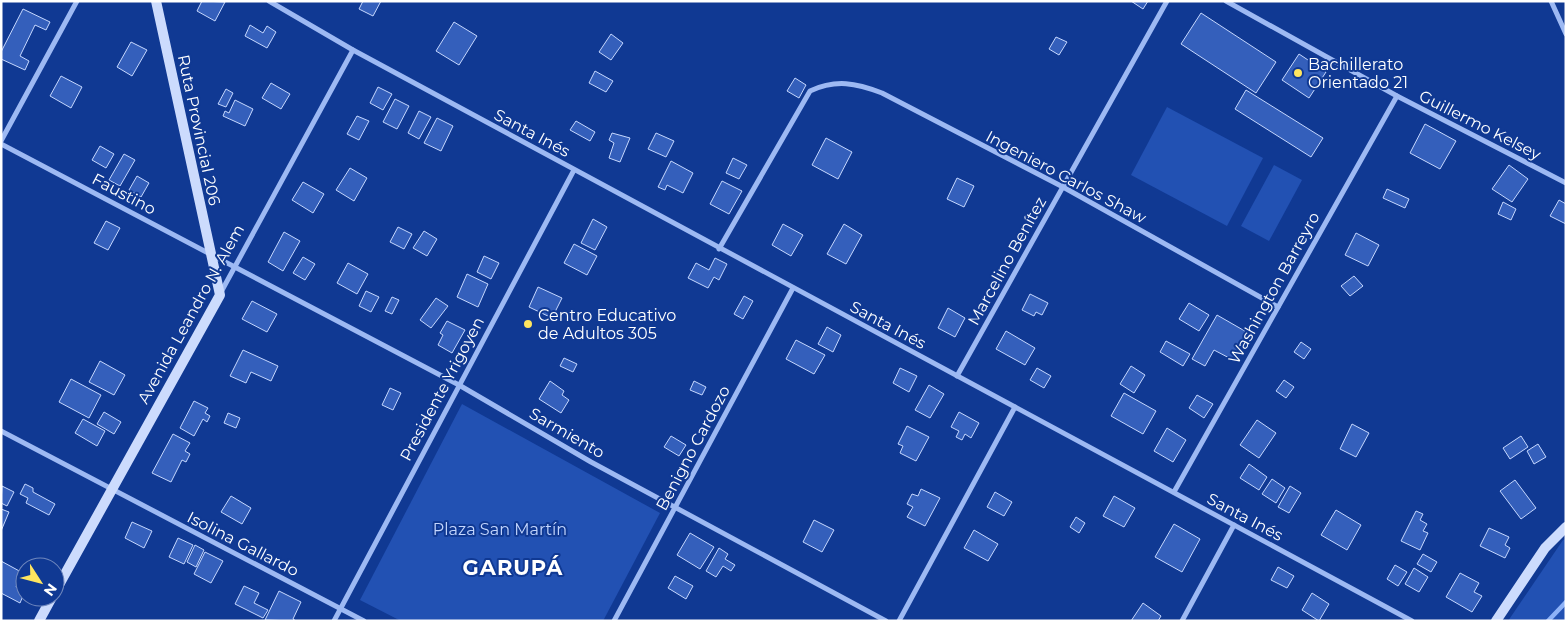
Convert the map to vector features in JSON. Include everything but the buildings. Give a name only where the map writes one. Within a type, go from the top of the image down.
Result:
[{"type":"main road","name":"Ruta Provincial 206","points":[[156,1],[220,295]]},
{"type":"main road","name":"Avenida Leandro N. Alem","points":[[65,574],[220,295]]},
{"type":"main road","points":[[1496,621],[1546,548],[1566,527]]},
{"type":"main road","points":[[39,621],[47,607]]},
{"type":"street","points":[[1,143],[77,1]]},
{"type":"street","name":"Santa Inés","points":[[269,1],[353,50],[574,170],[1412,621]]},
{"type":"street","name":"Marcelino Benítez","points":[[957,376],[1167,1]]},
{"type":"street","name":"Guillermo Kelsey","points":[[1226,1],[1397,96],[1566,183]]},
{"type":"street","points":[[1551,1],[1566,34]]},
{"type":"street","name":"Avenida Leandro N. Alem","points":[[220,295],[353,50]]},
{"type":"street","name":"Ingeniero Carlos Shaw","points":[[720,249],[810,91],[822,85],[838,82],[858,84],[882,93],[1063,187],[1278,307]]},
{"type":"street","name":"Washington Barreyro","points":[[1174,492],[1397,96]]},
{"type":"street","name":"Faustino","points":[[1,143],[235,267]]},
{"type":"street","name":"Presidente Yrigoyen","points":[[334,621],[574,170]]},
{"type":"street","name":"Sarmiento","points":[[235,267],[459,385],[590,462],[886,621]]},
{"type":"street","name":"Benigno Cardozo","points":[[614,621],[793,288]]},
{"type":"street","points":[[899,621],[1014,407]]},
{"type":"street","name":"Isolina Gallardo","points":[[1,431],[364,621]]},
{"type":"street","points":[[1182,621],[1234,525]]},
{"type":"green space","points":[[1167,107],[1263,158],[1227,226],[1131,175]]},
{"type":"green space","points":[[1274,165],[1302,180],[1269,241],[1241,226]]},
{"type":"green space","name":"Plaza San Martín","points":[[462,404],[660,513],[603,621],[401,621],[360,600]]},
{"type":"green space","points":[[1566,539],[1566,621],[1508,621],[1563,540]]},
{"type":"waterway","points":[[1548,621],[1566,602]]},
{"type":"place","name":"Bachillerato Orientado 21","points":[[1298,73]]},
{"type":"place","name":"Centro Educativo de Adultos 305","points":[[528,324]]},
{"type":"district","name":"GARUPÁ","points":[[513,567]]}]
